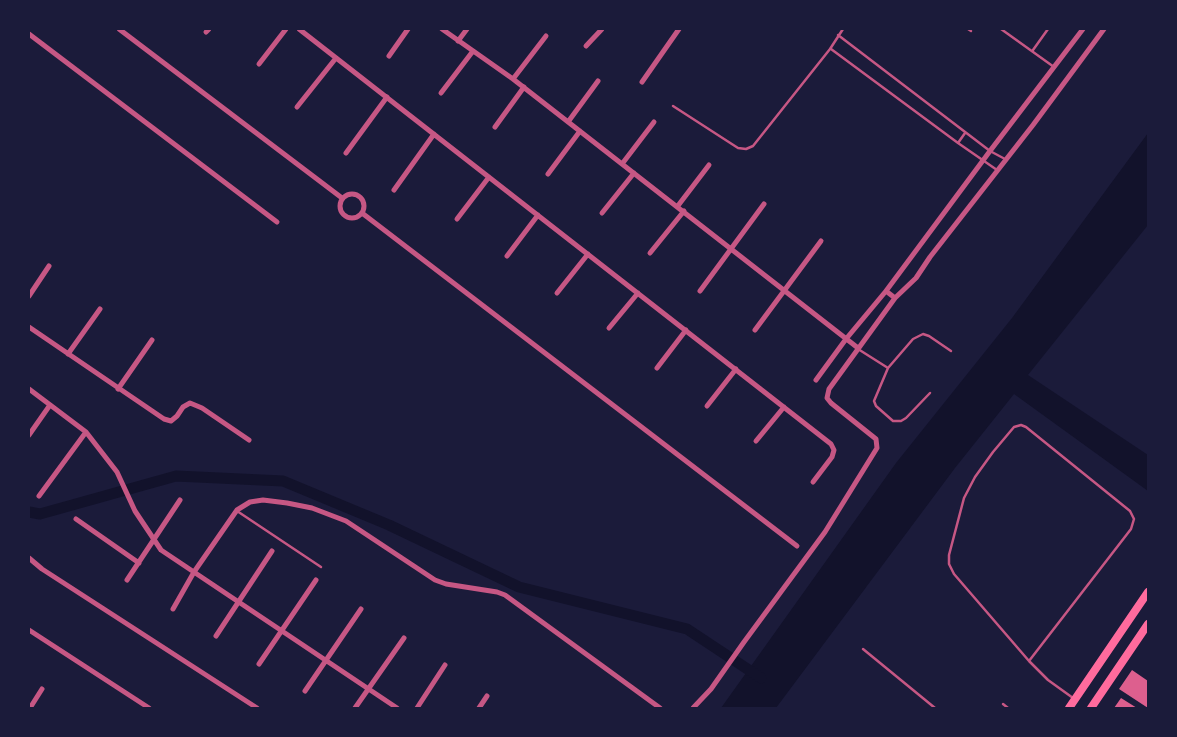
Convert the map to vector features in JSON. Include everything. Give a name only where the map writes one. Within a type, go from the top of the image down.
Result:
[{"type":"main road","points":[[1069,708],[1148,592]]},
{"type":"main road","points":[[1091,708],[1148,624]]},
{"type":"street","points":[[120,29],[342,198]]},
{"type":"street","points":[[259,64],[286,29]]},
{"type":"street","points":[[299,29],[831,444],[834,450],[832,457],[813,482]]},
{"type":"street","points":[[390,56],[408,29]]},
{"type":"street","points":[[442,29],[524,87],[858,348]]},
{"type":"street","points":[[458,41],[468,29]]},
{"type":"street","points":[[586,46],[602,29]]},
{"type":"street","points":[[642,82],[679,29]]},
{"type":"street","points":[[816,380],[846,339],[886,291],[1083,29]]},
{"type":"street","points":[[693,708],[711,689],[825,532],[877,448],[876,439],[831,403],[828,398],[829,389],[895,298],[916,278],[1104,29]]},
{"type":"street","points":[[29,34],[277,222]]},
{"type":"street","points":[[513,79],[546,36]]},
{"type":"street","points":[[441,93],[473,51]]},
{"type":"street","points":[[297,108],[336,58]]},
{"type":"street","points":[[568,122],[598,81]]},
{"type":"street","points":[[495,128],[524,87]]},
{"type":"street","points":[[346,153],[387,98]]},
{"type":"street","points":[[622,164],[654,122]]},
{"type":"street","points":[[548,174],[580,131]]},
{"type":"street","points":[[394,190],[434,134]]},
{"type":"street","points":[[678,207],[709,165]]},
{"type":"street","points":[[602,212],[634,173]]},
{"type":"street","points":[[457,218],[489,177]]},
{"type":"street","points":[[354,194],[361,197],[364,205],[362,213],[355,217],[343,214],[340,206],[342,198],[354,194]]},
{"type":"street","points":[[700,291],[764,204]]},
{"type":"street","points":[[650,253],[684,212]]},
{"type":"street","points":[[362,213],[797,546]]},
{"type":"street","points":[[507,256],[538,215]]},
{"type":"street","points":[[755,330],[821,241]]},
{"type":"street","points":[[558,293],[588,254]]},
{"type":"street","points":[[29,296],[49,266]]},
{"type":"street","points":[[886,291],[895,298]]},
{"type":"street","points":[[609,328],[638,293]]},
{"type":"street","points":[[68,354],[100,309]]},
{"type":"street","points":[[29,327],[164,420],[172,421],[183,407],[190,403],[249,440]]},
{"type":"street","points":[[657,368],[686,330]]},
{"type":"street","points":[[118,389],[152,340]]},
{"type":"street","points":[[707,406],[736,369]]},
{"type":"street","points":[[29,389],[86,432],[117,472],[135,511],[161,550],[397,708]]},
{"type":"street","points":[[29,435],[50,405]]},
{"type":"street","points":[[756,441],[784,406]]},
{"type":"street","points":[[39,496],[86,432]]},
{"type":"street","points":[[127,580],[180,500]]},
{"type":"street","points":[[174,609],[194,572],[237,510],[250,502],[264,500],[312,508],[357,527],[435,580],[446,584],[505,595],[660,708]]},
{"type":"street","points":[[76,519],[138,563]]},
{"type":"street","points":[[216,636],[272,551]]},
{"type":"street","points":[[29,558],[42,569],[257,708]]},
{"type":"street","points":[[259,664],[316,580]]},
{"type":"street","points":[[305,691],[361,609]]},
{"type":"street","points":[[29,630],[149,708]]},
{"type":"street","points":[[355,708],[404,638]]},
{"type":"street","points":[[417,708],[446,666]]},
{"type":"street","points":[[30,708],[42,689]]},
{"type":"street","points":[[479,708],[487,696]]},
{"type":"lane","points":[[673,106],[738,148],[746,149],[753,146],[830,49],[843,29]]},
{"type":"lane","points":[[1002,29],[1054,67]]},
{"type":"lane","points":[[1032,51],[1048,29]]},
{"type":"lane","points":[[838,35],[965,133],[990,151],[1006,159]]},
{"type":"lane","points":[[830,49],[997,170]]},
{"type":"lane","points":[[958,143],[965,133]]},
{"type":"lane","points":[[930,393],[901,421],[893,421],[876,406],[874,400],[888,368],[913,339],[923,334],[951,351]]},
{"type":"lane","points":[[858,348],[888,368]]},
{"type":"lane","points":[[1029,661],[1131,529],[1134,519],[1130,511],[1021,424],[1014,427],[993,452],[964,498],[949,555],[949,564],[954,574],[1029,661],[1048,680],[1075,700]]},
{"type":"lane","points":[[237,510],[321,567]]},
{"type":"lane","points":[[863,649],[935,708]]},
{"type":"lane","points":[[1003,704],[1008,708]]},
{"type":"shaded area","points":[[1148,133],[1148,225],[1028,375],[1148,455],[1148,491],[1014,394],[955,468],[776,708],[721,708],[896,463],[1012,318]]},
{"type":"building","points":[[1132,670],[1148,681],[1148,708],[1119,689]]},
{"type":"building","points":[[1121,698],[1137,708],[1114,708]]},
{"type":"waterway","points":[[29,512],[40,514],[176,476],[283,481],[389,525],[519,587],[687,629],[761,678]]}]
